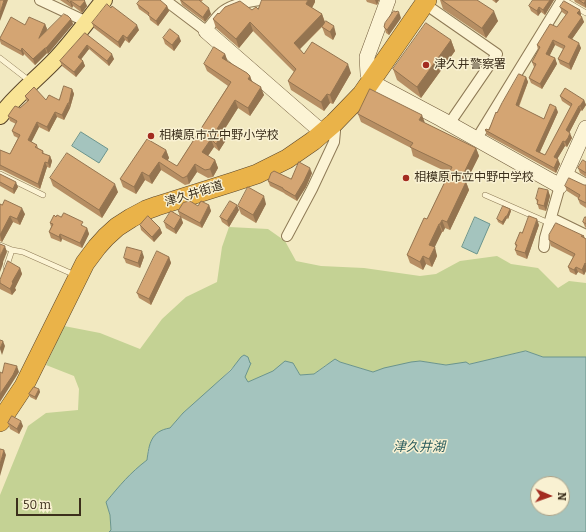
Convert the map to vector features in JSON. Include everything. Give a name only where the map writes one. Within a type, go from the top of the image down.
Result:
[{"type":"highway","name":"津久井街道","points":[[2,418],[24,386],[78,277],[88,259],[102,241],[117,227],[146,210],[257,174],[280,163],[308,145],[359,98],[426,2]]},
{"type":"main road","points":[[0,116],[67,47],[104,0]]},
{"type":"street","points":[[40,0],[87,22]]},
{"type":"street","points":[[165,0],[328,128],[335,131],[334,142],[312,189],[287,236]]},
{"type":"street","points":[[206,31],[224,11],[240,4],[260,0]]},
{"type":"street","points":[[388,0],[367,57],[368,74],[372,81],[476,140],[563,180],[586,184]]},
{"type":"street","points":[[476,140],[563,0]]},
{"type":"street","points":[[426,2],[497,54],[449,124]]},
{"type":"street","points":[[544,247],[545,238],[563,180],[586,128]]},
{"type":"street","points":[[550,221],[586,235]]},
{"type":"lane","points":[[563,0],[586,13]]},
{"type":"lane","points":[[0,58],[32,83]]},
{"type":"lane","points":[[0,174],[43,195]]},
{"type":"lane","points":[[485,195],[550,221]]},
{"type":"lane","points":[[0,245],[12,250],[23,252],[78,277]]},
{"type":"lane","points":[[5,270],[12,250]]},
{"type":"green space","points":[[229,227],[268,229],[285,241],[296,261],[321,266],[364,268],[420,276],[436,274],[460,261],[497,256],[511,264],[538,268],[558,288],[569,281],[586,283],[586,357],[543,357],[526,351],[469,364],[446,365],[420,361],[373,372],[340,362],[326,365],[314,374],[300,375],[293,363],[248,382],[244,377],[242,358],[202,398],[183,413],[170,429],[148,449],[147,460],[107,502],[111,530],[109,532],[0,532],[0,495],[28,426],[46,413],[78,410],[79,389],[74,376],[46,365],[64,326],[100,333],[140,349],[162,319],[186,297],[217,282],[222,247]]},
{"type":"water","points":[[81,132],[108,149],[99,163],[72,146]]},
{"type":"water","points":[[475,217],[490,224],[477,254],[462,247]]},
{"type":"water","name":"津久井湖","points":[[526,351],[543,357],[586,357],[586,532],[109,532],[111,530],[110,515],[106,502],[125,480],[147,460],[150,444],[155,435],[170,428],[183,413],[231,370],[244,355],[248,357],[251,363],[245,377],[248,382],[273,371],[285,361],[293,363],[300,375],[314,374],[335,359],[340,362],[373,372],[384,368],[420,361],[446,365],[466,362],[469,364]]},
{"type":"building","points":[[0,0],[4,0],[0,13]]},
{"type":"building","points":[[67,0],[84,0],[85,1],[80,7]]},
{"type":"building","points":[[140,0],[160,0],[167,6],[156,21],[148,15],[149,13],[137,4]]},
{"type":"building","points":[[181,0],[199,0],[209,8],[203,17]]},
{"type":"building","points":[[262,0],[308,0],[306,4],[322,14],[294,43],[304,54],[312,42],[348,64],[330,95],[327,94],[321,102],[288,81],[296,69],[250,22],[236,39],[213,19],[225,7],[240,1],[252,10],[256,7],[258,9]]},
{"type":"building","points":[[442,0],[477,0],[494,11],[482,28]]},
{"type":"building","points":[[533,0],[550,0],[543,10],[539,7],[537,11],[529,6]]},
{"type":"building","points":[[579,0],[586,0],[584,3]]},
{"type":"building","points":[[564,1],[580,10],[577,13],[582,17],[568,37],[579,43],[569,64],[558,59],[565,46],[553,40],[546,54],[555,58],[540,84],[529,78],[536,64],[532,62],[540,47],[537,45],[550,24],[557,27],[568,12],[560,7]]},
{"type":"building","points":[[107,4],[111,8],[112,6],[137,25],[127,38],[123,35],[118,42],[92,23]]},
{"type":"building","points":[[394,11],[399,12],[387,30],[384,27],[385,23]]},
{"type":"building","points":[[64,14],[71,19],[47,47],[33,59],[22,48],[21,51],[0,39],[11,17],[25,25],[29,17],[45,24],[39,38]]},
{"type":"building","points":[[326,21],[334,26],[330,32],[322,27]]},
{"type":"building","name":"津久井警察署","points":[[426,23],[451,40],[417,87],[393,69]]},
{"type":"building","points":[[170,29],[179,36],[172,45],[163,38]]},
{"type":"building","points":[[85,33],[112,54],[107,61],[87,45],[78,57],[83,61],[74,72],[60,61]]},
{"type":"building","points":[[214,47],[225,54],[222,58],[247,73],[250,76],[248,79],[261,87],[248,108],[235,100],[217,129],[224,132],[216,144],[211,139],[202,152],[215,160],[210,169],[205,170],[195,164],[187,176],[183,178],[159,162],[149,176],[142,172],[134,187],[120,179],[147,139],[166,150],[162,157],[177,166],[231,82],[204,64]]},
{"type":"building","points":[[519,74],[526,77],[516,105],[544,119],[550,104],[556,107],[536,151],[545,155],[572,104],[560,96],[565,88],[584,100],[579,106],[566,130],[570,133],[568,138],[565,142],[563,141],[554,157],[558,159],[554,168],[485,130],[489,130],[496,112],[497,113]]},
{"type":"building","points":[[64,86],[72,89],[69,103],[62,115],[55,112],[47,127],[37,122],[28,140],[37,145],[35,147],[43,151],[42,153],[50,156],[48,163],[45,162],[38,184],[0,165],[0,150],[10,154],[20,135],[12,131],[17,121],[8,116],[15,106],[20,108],[29,100],[25,96],[34,87],[46,100],[49,95],[59,100]]},
{"type":"building","points":[[370,89],[422,115],[419,120],[476,148],[461,179],[466,182],[447,222],[442,220],[429,245],[435,247],[429,259],[423,256],[420,262],[407,255],[424,218],[427,219],[452,167],[410,147],[413,143],[358,114]]},
{"type":"building","points":[[67,153],[115,184],[99,210],[50,178]]},
{"type":"building","points":[[583,160],[586,162],[586,173],[578,168]]},
{"type":"building","points":[[299,162],[310,168],[295,196],[268,181],[271,173],[274,171],[291,179]]},
{"type":"building","points":[[0,174],[16,182],[13,189],[0,182]]},
{"type":"building","points":[[569,178],[586,185],[586,203],[578,199],[580,195],[565,186]]},
{"type":"building","points":[[248,187],[264,196],[253,215],[238,206]]},
{"type":"building","points":[[539,188],[548,190],[544,206],[537,204],[538,200],[536,199]]},
{"type":"building","points":[[5,200],[22,208],[17,219],[10,216],[0,235],[0,204],[2,205]]},
{"type":"building","points":[[190,201],[198,206],[201,201],[209,205],[200,223],[178,211],[183,203]]},
{"type":"building","points":[[230,201],[237,205],[227,221],[220,217]]},
{"type":"building","points":[[503,206],[510,209],[502,222],[497,219]]},
{"type":"building","points":[[171,211],[181,217],[174,229],[164,222]]},
{"type":"building","points":[[64,213],[83,222],[81,225],[87,228],[80,243],[60,234],[59,237],[49,232],[53,224],[50,223],[54,215],[56,217],[57,215],[61,217]]},
{"type":"building","points":[[148,216],[160,228],[152,237],[140,225]]},
{"type":"building","points":[[529,216],[537,219],[525,253],[515,250],[517,245],[515,244],[520,232],[522,233]]},
{"type":"building","points":[[586,217],[586,224],[583,222]]},
{"type":"building","points":[[556,223],[584,236],[581,236],[586,239],[586,264],[585,263],[582,270],[576,267],[574,270],[568,267],[575,254],[549,240],[549,235]]},
{"type":"building","points":[[0,244],[5,246],[0,256]]},
{"type":"building","points":[[127,247],[142,251],[138,263],[124,258]]},
{"type":"building","points":[[157,251],[169,257],[149,299],[137,293]]},
{"type":"building","points":[[8,261],[20,268],[12,282],[13,283],[10,289],[0,283]]},
{"type":"building","points":[[0,340],[3,341],[0,349]]},
{"type":"building","points":[[5,363],[17,366],[13,375],[0,394],[0,372],[2,373]]},
{"type":"building","points":[[34,387],[39,389],[35,397],[29,394]]},
{"type":"building","points":[[12,416],[21,421],[17,429],[8,423]]},
{"type":"building","points":[[0,449],[4,450],[0,464]]},
{"type":"place","name":"津久井警察署","points":[[426,65]]},
{"type":"place","name":"相模原市立中野小学校","points":[[151,136]]},
{"type":"place","name":"相模原市立中野中学校","points":[[406,178]]}]
